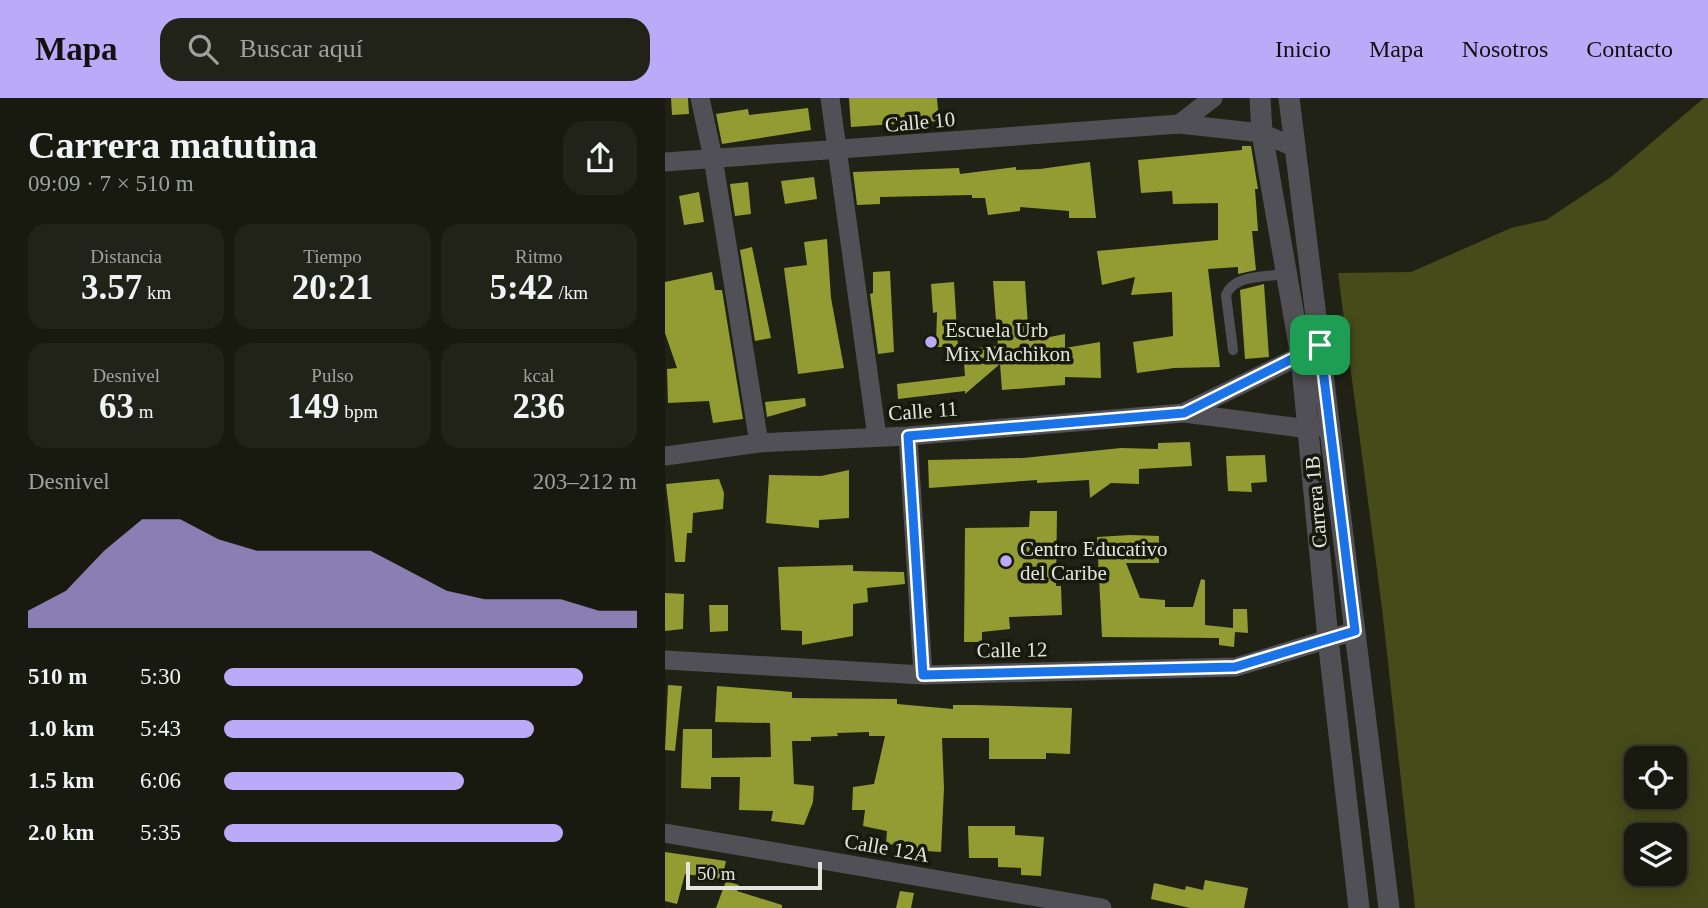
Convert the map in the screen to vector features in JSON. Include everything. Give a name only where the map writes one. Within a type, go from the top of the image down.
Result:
[{"type":"street","points":[[700,98],[713,158],[759,443]]},
{"type":"street","points":[[830,98],[877,437]]},
{"type":"street","points":[[1179,124],[1213,98]]},
{"type":"street","name":"Carrera 1B","points":[[1260,98],[1262,133],[1286,274],[1301,357],[1319,427],[1355,631],[1389,908]]},
{"type":"street","name":"Carrera 1B","points":[[1289,98],[1320,345],[1319,427],[1328,639],[1359,908]]},
{"type":"street","name":"Calle 10","points":[[665,162],[1179,124],[1262,133],[1296,148]]},
{"type":"street","points":[[1184,413],[1301,357],[1320,345]]},
{"type":"street","points":[[1184,413],[1319,427]]},
{"type":"street","name":"Calle 11","points":[[665,456],[759,443],[908,436],[1184,413]]},
{"type":"street","points":[[908,436],[923,675]]},
{"type":"street","name":"Calle 12","points":[[665,660],[923,675],[1235,667],[1355,631]]},
{"type":"street","name":"Calle 12A","points":[[665,833],[1102,908]]},
{"type":"lane","points":[[1233,350],[1226,295],[1229,286],[1237,281],[1286,274]]},
{"type":"green space","points":[[1704,98],[1708,98],[1708,908],[1415,908],[1382,608],[1338,273],[1411,272],[1511,228],[1546,220],[1611,177]]},
{"type":"building","points":[[671,98],[688,98],[689,114],[672,115]]},
{"type":"building","points":[[849,98],[937,98],[939,121],[851,127]]},
{"type":"building","points":[[808,108],[811,130],[722,144],[716,114],[748,109],[749,115]]},
{"type":"building","points":[[1242,146],[1251,146],[1258,189],[1255,189],[1258,231],[1252,231],[1256,270],[1238,274],[1238,267],[1208,269],[1220,367],[1174,368],[1137,373],[1133,342],[1173,336],[1172,292],[1131,295],[1135,277],[1102,285],[1097,251],[1218,240],[1218,203],[1173,204],[1172,191],[1141,193],[1138,160],[1242,150]]},
{"type":"building","points":[[1090,162],[1096,218],[1069,218],[1069,211],[1020,207],[1020,211],[988,215],[985,198],[972,198],[972,195],[880,197],[880,204],[857,205],[853,172],[959,168],[960,174],[1016,167],[1016,170],[1040,169]]},
{"type":"building","points":[[814,177],[817,199],[785,204],[781,181]]},
{"type":"building","points":[[748,182],[751,214],[735,216],[730,184]]},
{"type":"building","points":[[699,192],[704,222],[684,225],[679,196]]},
{"type":"building","points":[[827,239],[831,298],[844,368],[798,374],[784,268],[807,265],[804,242]]},
{"type":"building","points":[[752,247],[771,338],[755,341],[740,250]]},
{"type":"building","points":[[890,271],[894,352],[878,354],[870,294],[873,293],[873,272]]},
{"type":"building","points":[[712,272],[715,290],[722,290],[743,419],[713,423],[709,401],[668,403],[667,369],[677,368],[665,333],[665,282]]},
{"type":"building","points":[[993,281],[1025,281],[1029,341],[1065,334],[1065,348],[1100,342],[1101,378],[1065,377],[1065,385],[1002,390],[1000,364],[965,394],[965,391],[898,399],[897,384],[965,376],[963,349],[998,346]]},
{"type":"building","points":[[954,282],[958,347],[936,347],[937,312],[933,313],[931,284]]},
{"type":"building","points":[[1264,284],[1269,357],[1245,359],[1240,290]]},
{"type":"building","points":[[805,398],[806,406],[767,417],[765,402]]},
{"type":"building","points":[[1190,442],[1192,466],[1139,469],[1139,484],[1111,483],[1090,498],[1089,480],[1037,483],[1037,480],[929,488],[928,460],[1023,458],[1121,448],[1158,449],[1158,443]]},
{"type":"building","points":[[1265,455],[1267,482],[1251,483],[1252,492],[1228,491],[1226,456]]},
{"type":"building","points":[[849,470],[849,518],[819,520],[819,528],[766,523],[769,475],[821,476]]},
{"type":"building","points":[[719,479],[724,493],[723,509],[693,513],[692,533],[687,533],[685,562],[675,562],[666,484]]},
{"type":"building","points":[[1030,511],[1057,511],[1056,586],[1061,586],[1062,615],[1009,617],[1010,629],[982,632],[982,642],[964,642],[965,528],[1029,527]]},
{"type":"building","points":[[1159,536],[1159,563],[1126,563],[1140,598],[1165,600],[1165,607],[1193,607],[1201,579],[1205,580],[1205,625],[1233,628],[1233,609],[1247,609],[1248,633],[1235,632],[1234,647],[1219,645],[1219,638],[1102,637],[1097,537]]},
{"type":"building","points":[[853,565],[853,571],[904,572],[905,584],[867,588],[868,602],[853,604],[853,636],[802,645],[802,631],[781,630],[778,567]]},
{"type":"building","points":[[665,593],[684,594],[683,629],[665,631]]},
{"type":"building","points":[[709,605],[728,605],[728,631],[710,632]]},
{"type":"building","points":[[668,685],[682,686],[675,751],[665,750]]},
{"type":"building","points":[[717,686],[792,692],[792,698],[897,699],[897,704],[953,709],[953,705],[1072,708],[1070,754],[1046,753],[1046,759],[989,759],[989,738],[942,738],[944,788],[941,852],[911,850],[911,846],[886,844],[887,831],[863,826],[865,810],[852,810],[853,787],[874,784],[885,736],[869,736],[869,732],[837,733],[838,736],[811,737],[811,741],[792,741],[794,784],[814,786],[813,802],[804,825],[771,821],[773,811],[739,810],[740,777],[711,777],[711,789],[681,788],[683,729],[712,729],[712,758],[771,757],[770,723],[715,722]]},
{"type":"building","points":[[968,826],[1015,826],[1015,835],[1044,837],[1041,876],[1021,875],[1021,868],[998,867],[998,858],[969,858]]},
{"type":"building","points":[[665,852],[726,861],[722,879],[685,874],[677,904],[665,901]]},
{"type":"building","points":[[1205,880],[1248,888],[1244,908],[1190,908],[1151,899],[1154,883],[1185,890],[1186,886],[1203,890]]},
{"type":"building","points":[[726,881],[739,885],[737,891],[782,905],[782,908],[716,908]]},
{"type":"building","points":[[900,891],[914,893],[911,908],[896,908]]},
{"type":"place","name":"Escuela Urb Mix Machikon","points":[[931,342]]},
{"type":"place","name":"Centro Educativo del Caribe","points":[[1006,561]]},
{"type":"route","points":[[1320,345],[1355,631],[1235,667],[923,675],[908,436],[1184,413],[1301,357],[1320,345]]}]
